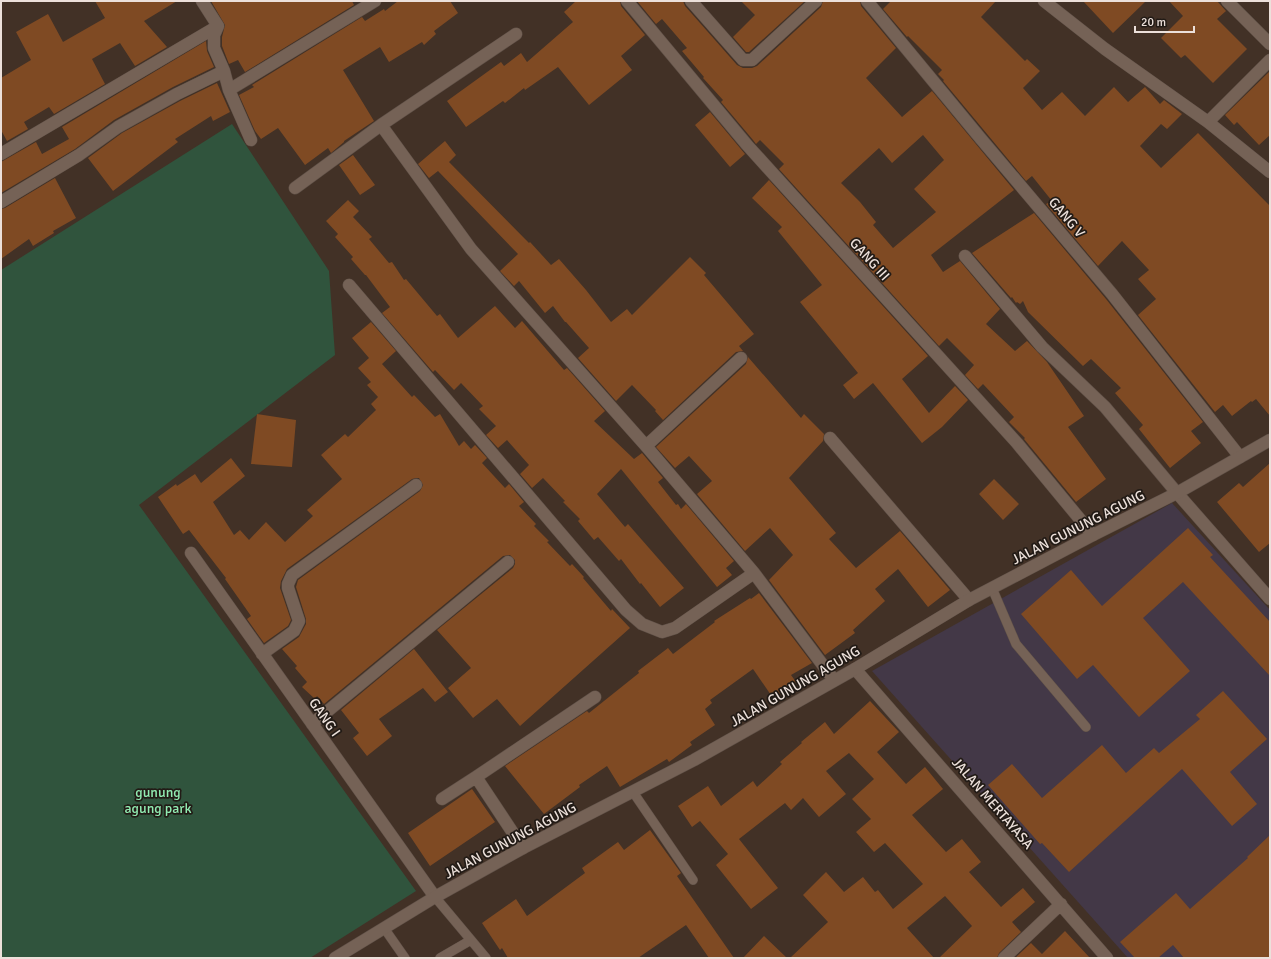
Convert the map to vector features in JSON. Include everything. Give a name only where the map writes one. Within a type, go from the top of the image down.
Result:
[{"type":"street","points":[[202,1],[218,26]]},
{"type":"street","points":[[229,90],[375,1]]},
{"type":"street","name":"GANG III","points":[[627,1],[747,145],[1017,443],[1094,535]]},
{"type":"street","points":[[691,1],[743,60],[752,60],[816,1]]},
{"type":"street","name":"GANG V","points":[[867,1],[1112,294],[1240,457]]},
{"type":"street","points":[[1044,1],[1105,49],[1208,122],[1270,172]]},
{"type":"street","points":[[1227,1],[1270,44]]},
{"type":"street","points":[[218,26],[214,35],[214,48],[224,71],[229,90],[251,140]]},
{"type":"street","points":[[1,154],[218,26]]},
{"type":"street","points":[[295,188],[381,125],[516,34]]},
{"type":"street","points":[[1208,122],[1270,60]]},
{"type":"street","points":[[1,202],[79,155],[118,127],[177,94],[224,71]]},
{"type":"street","points":[[381,125],[471,249],[646,446],[754,573],[834,680]]},
{"type":"street","points":[[965,256],[1042,347],[1105,406],[1270,599]]},
{"type":"street","points":[[349,285],[626,610],[642,624],[662,632],[675,628],[754,573]]},
{"type":"street","points":[[646,446],[741,358]]},
{"type":"street","points":[[830,438],[969,600]]},
{"type":"street","name":"JALAN GUNUNG AGUNG","points":[[335,958],[435,897],[523,848],[694,760],[855,669],[969,600],[1177,492],[1270,440]]},
{"type":"street","points":[[262,654],[294,631],[299,621],[288,588],[292,576],[416,485]]},
{"type":"street","name":"GANG I","points":[[191,553],[435,897]]},
{"type":"street","points":[[312,724],[508,562]]},
{"type":"street","name":"JALAN MERTAYASA","points":[[855,669],[1107,958]]},
{"type":"street","points":[[442,798],[476,777],[595,697]]},
{"type":"street","points":[[476,777],[523,848]]},
{"type":"street","points":[[1004,958],[1061,904]]},
{"type":"lane","points":[[992,588],[1016,644],[1086,728]]},
{"type":"lane","points":[[633,792],[693,880]]},
{"type":"lane","points":[[435,897],[486,958]]},
{"type":"lane","points":[[384,928],[405,958]]},
{"type":"lane","points":[[440,958],[471,940]]},
{"type":"shaded area","points":[[1172,503],[1270,610],[1270,958],[1128,958],[872,671]]},
{"type":"green space","name":"gunung agung park","points":[[232,124],[329,271],[335,355],[139,505],[416,891],[310,958],[1,958],[1,270]]},
{"type":"building","points":[[95,1],[177,1],[144,21],[167,47],[135,66],[120,43],[92,59],[105,84],[54,114],[49,107],[24,122],[28,129],[7,141],[1,130],[1,78],[31,60],[16,32],[48,14],[63,42],[105,18]]},
{"type":"building","points":[[211,1],[352,1],[354,5],[245,72],[238,60],[229,64],[222,46],[222,37],[225,25]]},
{"type":"building","points":[[398,1],[450,1],[458,13],[434,31],[436,34],[424,45],[422,42],[389,62],[380,47],[343,70],[374,121],[344,141],[331,153],[328,148],[305,165],[278,128],[261,139],[255,131],[239,95],[254,87],[252,85],[362,17],[365,21],[384,9],[385,11]]},
{"type":"building","points":[[576,1],[620,1],[621,6],[645,35],[621,56],[632,70],[589,105],[558,67],[525,90],[524,88],[505,103],[503,101],[466,127],[447,101],[501,62],[504,66],[521,53],[527,62],[573,22],[564,12]]},
{"type":"building","points":[[637,1],[683,1],[685,6],[737,65],[743,68],[752,68],[757,66],[821,7],[823,1],[860,1],[861,6],[896,48],[866,78],[902,117],[932,91],[1014,190],[931,255],[943,272],[960,261],[1000,309],[986,324],[1015,351],[1027,341],[1047,362],[1084,416],[1068,427],[1106,479],[1076,502],[1024,439],[1025,438],[1009,422],[1014,417],[983,384],[978,389],[965,375],[974,365],[947,338],[939,346],[779,169],[784,164],[760,140],[756,144],[721,102],[723,100],[703,78],[704,77],[682,51],[687,48],[662,19],[656,24]],"holes":[[[923,135],[944,160],[914,189],[936,212],[893,248],[873,225],[876,222],[860,202],[841,183],[879,148],[892,163]]]},
{"type":"building","points":[[741,1],[805,1],[749,52],[746,52],[733,37],[755,15]]},
{"type":"building","points":[[891,1],[996,1],[981,17],[1025,61],[1027,59],[1040,71],[1023,88],[1042,110],[1062,92],[1085,116],[1114,87],[1128,102],[1145,87],[1160,104],[1164,100],[1182,114],[1167,129],[1161,124],[1140,146],[1161,168],[1198,133],[1270,206],[1270,416],[1256,399],[1252,402],[1251,401],[1232,416],[1223,405],[1215,412],[1138,315],[1156,299],[1138,279],[1149,270],[1122,241],[1098,266],[1046,204],[1052,201],[1032,176],[1026,181],[943,81],[944,80],[938,74],[942,70],[908,36],[907,37],[883,9]]},
{"type":"building","points":[[1083,1],[1146,1],[1113,33]]},
{"type":"building","points":[[1169,1],[1217,1],[1226,11],[1217,19],[1247,49],[1213,83],[1185,55],[1181,58],[1161,38],[1183,16]]},
{"type":"building","points":[[206,41],[207,51],[214,67],[173,87],[114,120],[75,149],[1,193],[1,162],[36,142],[42,154],[69,139],[62,127]]},
{"type":"building","points":[[1270,71],[1270,135],[1259,145],[1237,122],[1234,125],[1225,115]]},
{"type":"building","points":[[217,83],[230,112],[213,121],[211,116],[175,139],[178,142],[113,191],[88,158],[122,133],[180,101]]},
{"type":"building","points":[[710,112],[745,154],[730,167],[695,125]]},
{"type":"building","points":[[445,141],[456,155],[449,162],[529,243],[530,242],[551,265],[559,259],[611,322],[627,309],[632,315],[690,257],[706,273],[704,275],[754,334],[739,346],[743,351],[736,352],[663,420],[655,411],[656,410],[632,385],[616,401],[578,358],[589,348],[565,322],[553,306],[545,313],[519,281],[514,286],[500,271],[518,254],[438,171],[429,178],[418,164]]},
{"type":"building","points":[[353,155],[375,185],[360,195],[339,165]]},
{"type":"building","points":[[55,178],[76,218],[53,231],[54,233],[33,246],[29,239],[1,259],[1,209]]},
{"type":"building","points":[[769,180],[928,356],[902,379],[929,413],[955,386],[968,400],[942,427],[922,443],[873,383],[854,399],[843,385],[858,373],[800,302],[822,285],[778,231],[782,227],[752,198]]},
{"type":"building","points":[[348,200],[359,211],[353,217],[372,237],[369,239],[389,263],[392,262],[404,280],[406,279],[437,316],[440,314],[458,338],[495,306],[515,328],[522,321],[564,370],[567,368],[605,411],[594,421],[634,459],[642,453],[663,478],[658,482],[676,505],[678,504],[681,509],[686,504],[734,561],[726,568],[732,575],[717,587],[621,469],[597,494],[625,527],[628,524],[684,588],[660,607],[621,559],[619,561],[598,537],[594,540],[578,521],[580,519],[563,502],[565,501],[543,478],[532,488],[520,474],[529,465],[507,440],[498,448],[486,435],[496,426],[479,409],[483,406],[461,383],[454,390],[435,370],[433,372],[382,313],[390,307],[366,275],[351,259],[353,257],[335,237],[338,234],[326,221]]},
{"type":"building","points":[[1034,213],[1106,299],[1203,422],[1191,431],[1201,443],[1170,468],[1139,429],[1143,425],[1115,393],[1121,388],[1091,359],[1083,366],[1028,312],[1023,301],[1020,304],[1017,302],[1016,303],[1012,297],[1011,298],[972,253]]},
{"type":"building","points":[[371,322],[396,351],[382,364],[412,397],[414,395],[435,417],[440,414],[459,446],[464,441],[471,449],[475,445],[487,458],[482,463],[505,488],[509,484],[524,502],[519,506],[536,524],[534,526],[549,541],[547,542],[570,566],[572,564],[611,611],[612,609],[630,628],[520,726],[497,699],[473,718],[448,688],[471,668],[437,630],[513,568],[515,560],[510,555],[503,556],[324,704],[317,696],[315,699],[302,687],[307,682],[295,668],[297,666],[282,649],[299,637],[306,624],[306,619],[296,587],[298,580],[420,491],[423,485],[419,478],[412,479],[287,569],[281,581],[280,588],[291,620],[288,626],[264,643],[247,619],[251,616],[225,579],[226,578],[189,530],[183,534],[158,497],[176,484],[177,486],[195,474],[201,483],[231,458],[245,476],[213,502],[234,535],[240,530],[249,540],[266,522],[285,542],[313,516],[307,510],[342,479],[321,455],[345,434],[348,437],[376,410],[371,404],[378,397],[367,385],[371,382],[358,368],[369,358],[352,338]]},
{"type":"building","points":[[748,357],[801,418],[804,414],[824,434],[823,441],[789,478],[836,533],[829,539],[856,568],[900,531],[950,590],[928,607],[898,569],[875,589],[885,601],[853,630],[855,633],[825,655],[769,580],[793,555],[770,528],[745,551],[697,494],[712,481],[689,456],[675,468],[656,447],[746,364]]},
{"type":"building","points":[[257,414],[296,420],[292,467],[251,464]]},
{"type":"building","points":[[1270,463],[1270,543],[1259,552],[1217,502],[1239,483],[1243,487]]},
{"type":"building","points":[[994,479],[1019,504],[1003,520],[979,494]]},
{"type":"building","points":[[1188,528],[1213,555],[1210,557],[1270,622],[1270,676],[1183,582],[1143,618],[1190,671],[1139,717],[1093,665],[1077,679],[1021,614],[1071,570],[1102,606]]},
{"type":"building","points":[[759,593],[812,663],[791,675],[796,682],[773,698],[753,669],[710,700],[712,703],[705,709],[715,725],[690,742],[692,745],[669,762],[667,759],[620,787],[607,766],[579,785],[580,787],[544,814],[505,766],[587,711],[589,713],[639,673],[638,671],[668,648],[673,654],[715,622],[714,621]]},
{"type":"building","points":[[414,649],[448,692],[435,702],[423,688],[379,719],[392,736],[367,756],[353,738],[359,733],[341,710]]},
{"type":"building","points":[[1223,691],[1267,739],[1230,772],[1257,804],[1232,826],[1182,769],[1069,872],[1042,843],[1040,844],[988,785],[1012,764],[1042,798],[1102,745],[1126,773],[1154,748],[1159,753],[1200,719],[1196,715]]},
{"type":"building","points":[[870,701],[899,732],[877,752],[906,784],[925,767],[943,789],[912,815],[946,852],[962,839],[981,862],[969,872],[1001,907],[1023,888],[1035,902],[1012,922],[1021,932],[999,953],[997,958],[939,958],[972,926],[945,896],[907,928],[934,958],[790,958],[828,922],[803,895],[826,872],[844,892],[863,877],[875,892],[878,890],[893,909],[923,884],[885,843],[874,852],[856,832],[871,819],[852,799],[874,779],[849,753],[826,771],[846,794],[819,817],[803,798],[791,810],[785,803],[739,839],[778,888],[751,909],[716,865],[728,854],[700,821],[692,827],[678,806],[708,786],[721,806],[753,781],[757,787],[782,764],[780,762],[825,722],[834,734]]},
{"type":"building","points":[[472,789],[495,822],[430,866],[408,833]]},
{"type":"building","points":[[650,830],[681,873],[677,876],[734,958],[709,958],[686,925],[638,958],[508,958],[502,948],[500,950],[482,923],[516,899],[527,916],[585,873],[582,868],[618,842],[624,850]]},
{"type":"building","points":[[1270,835],[1270,958],[1184,958],[1173,945],[1158,958],[1135,958],[1120,942],[1176,893],[1190,909],[1248,858],[1247,857]]},
{"type":"building","points":[[1065,931],[1090,958],[1015,958],[1031,943],[1042,954]]},
{"type":"building","points":[[764,936],[787,958],[743,958]]}]
